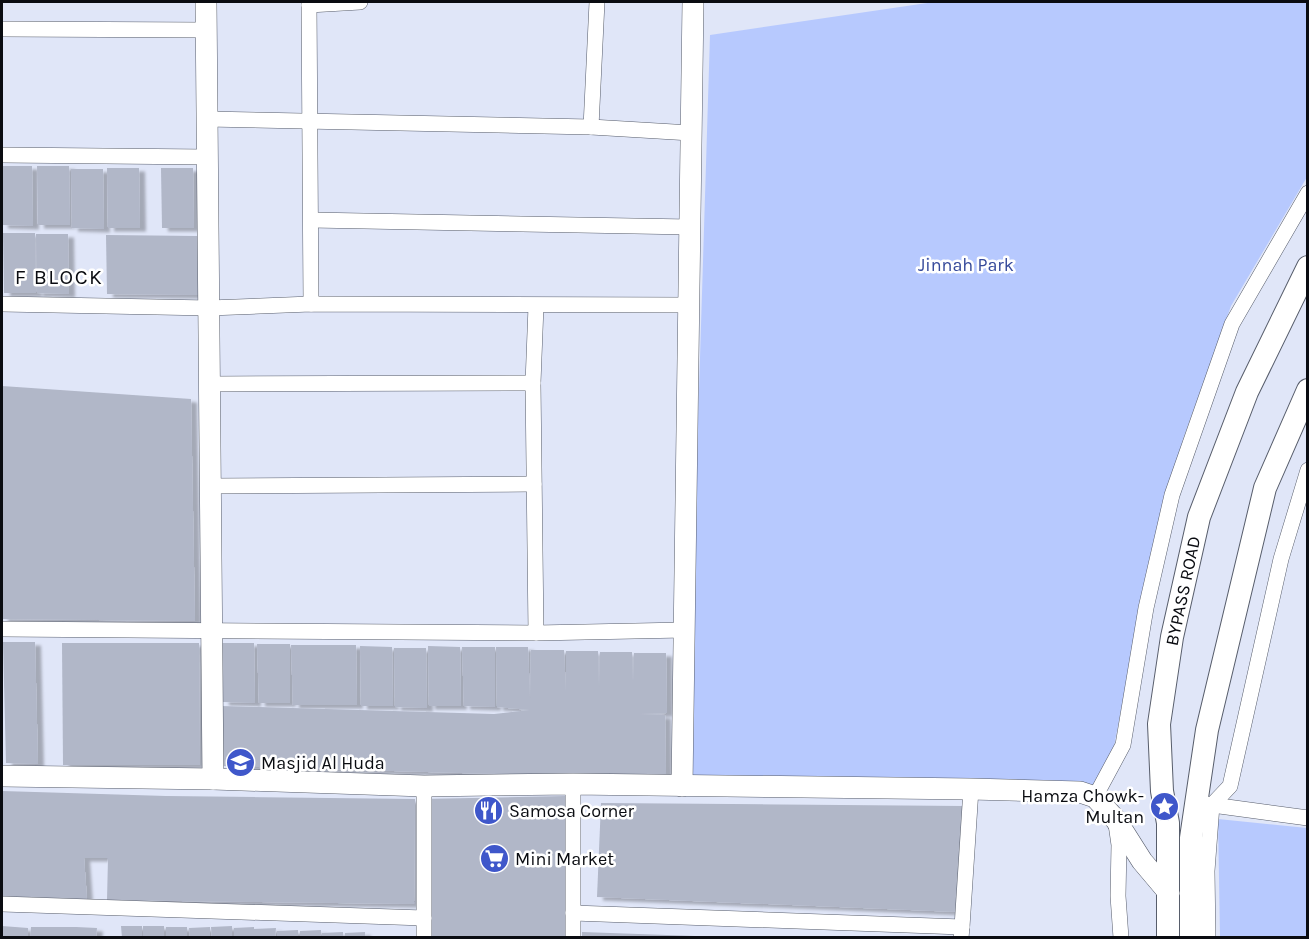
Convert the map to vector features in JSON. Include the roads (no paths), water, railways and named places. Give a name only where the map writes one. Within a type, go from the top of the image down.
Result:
[{"type":"main road","name":"BYPASS ROAD","points":[[1168,938],[1168,823],[1162,791],[1160,724],[1172,637],[1199,517],[1247,392],[1308,267]]},
{"type":"main road","points":[[1191,938],[1191,838],[1202,802],[1207,730],[1265,488],[1308,390]]},
{"type":"main road","points":[[1162,791],[1202,802]]},
{"type":"street","points":[[206,2],[213,779]]},
{"type":"street","points":[[311,304],[309,3],[360,2]]},
{"type":"street","points":[[591,127],[597,2]]},
{"type":"street","points":[[682,786],[693,2]]},
{"type":"street","points":[[2,29],[206,30]]},
{"type":"street","points":[[207,120],[591,127],[691,133]]},
{"type":"street","points":[[2,155],[207,157]]},
{"type":"street","points":[[1095,797],[1123,745],[1146,608],[1172,495],[1232,324],[1308,193]]},
{"type":"street","points":[[311,220],[690,227]]},
{"type":"street","points":[[2,304],[208,308],[311,304],[689,305]]},
{"type":"street","points":[[536,306],[532,383],[536,633]]},
{"type":"street","points":[[209,384],[532,383]]},
{"type":"street","points":[[1202,802],[1230,786],[1281,559],[1308,470]]},
{"type":"street","points":[[210,486],[534,484]]},
{"type":"street","points":[[2,629],[536,633],[684,630]]},
{"type":"street","points":[[2,776],[213,779],[424,786],[573,784],[1080,792],[1095,797],[1116,820],[1142,861],[1168,893]]},
{"type":"street","points":[[573,784],[573,938]]},
{"type":"street","points":[[424,786],[424,938]]},
{"type":"street","points":[[573,913],[858,931],[962,932],[971,789]]},
{"type":"street","points":[[1202,802],[1308,818]]},
{"type":"street","points":[[1202,802],[1207,871],[1208,938]]},
{"type":"street","points":[[1116,820],[1119,845],[1118,896],[1121,938]]},
{"type":"street","points":[[2,904],[424,918]]},
{"type":"place","name":"Masjid Al Huda","points":[[240,763]]},
{"type":"place","name":"Hamza Chowk- Multan","points":[[1165,806]]},
{"type":"place","name":"Samosa Corner","points":[[488,811]]},
{"type":"place","name":"Mini Market","points":[[494,859]]},
{"type":"district","name":"F BLOCK","points":[[59,277]]},
{"type":"park label","name":"Jinnah Park","points":[[966,265]]}]
